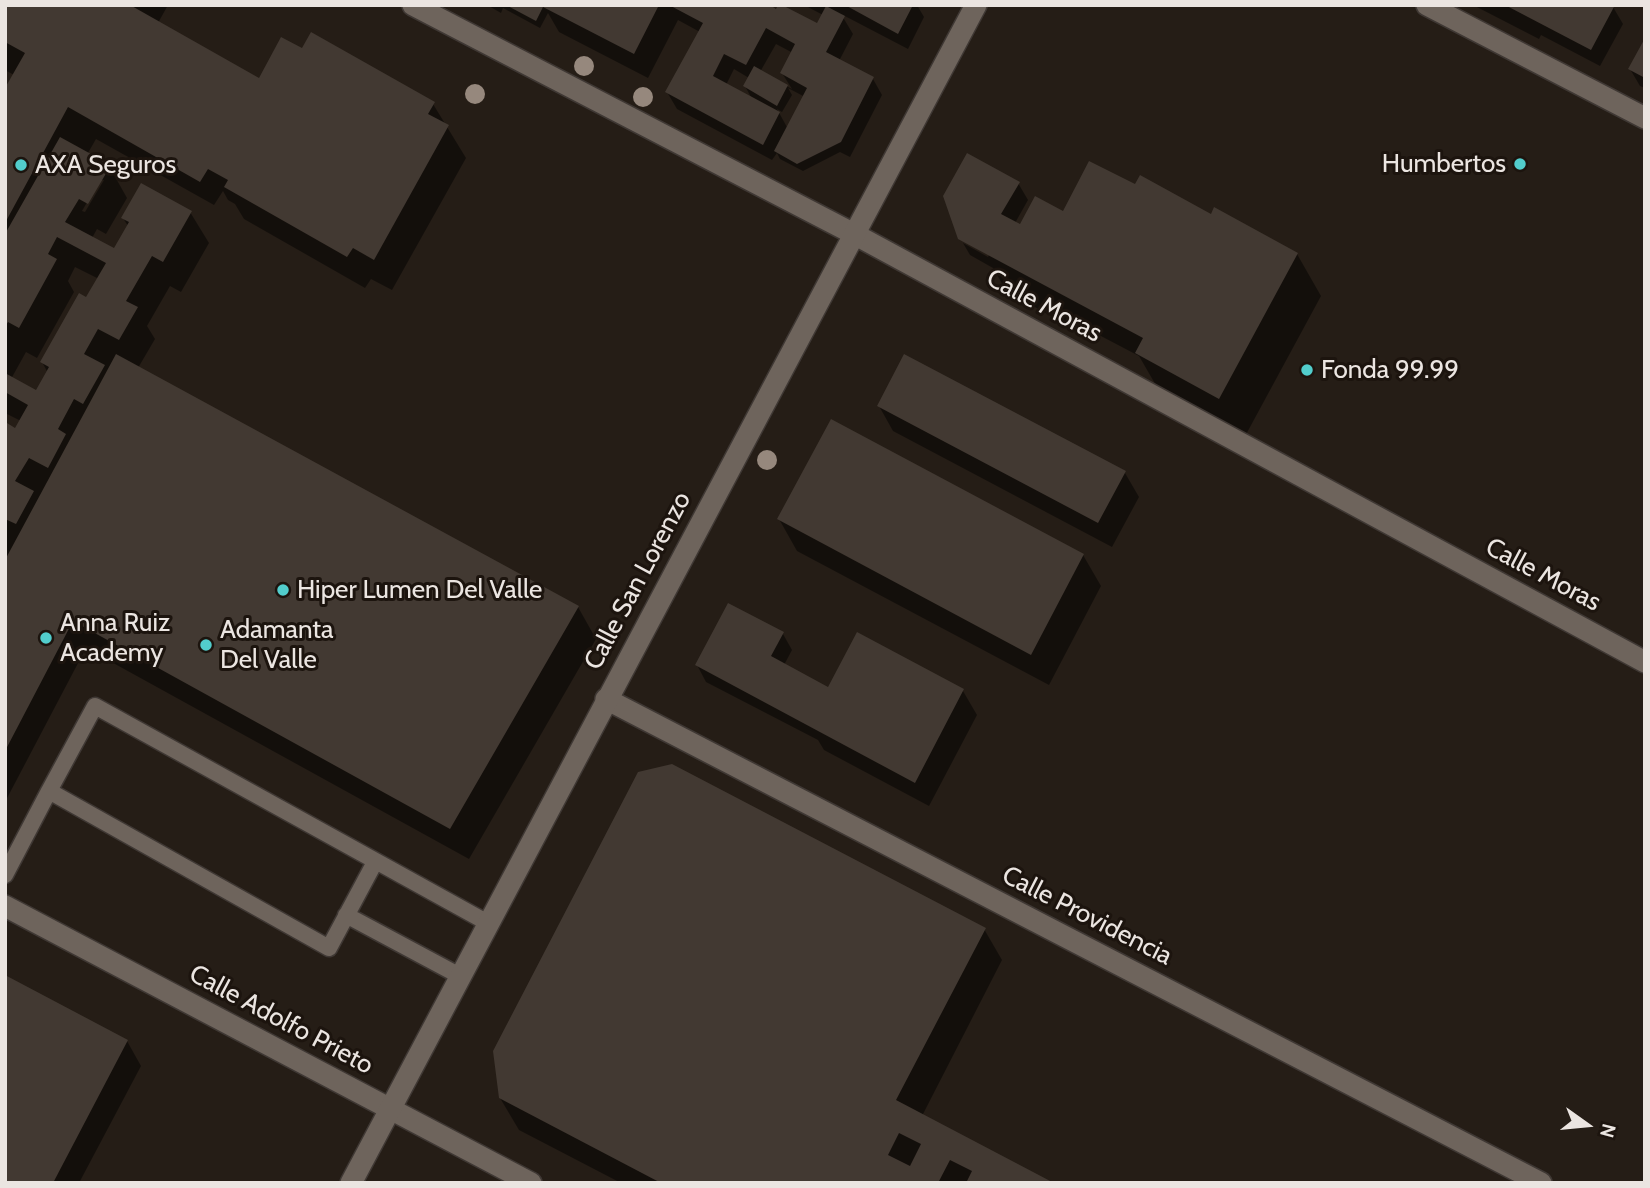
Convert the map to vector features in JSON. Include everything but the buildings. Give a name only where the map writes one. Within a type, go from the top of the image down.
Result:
[{"type":"street","name":"Calle Moras","points":[[413,5],[854,234],[1645,663]]},
{"type":"street","name":"Calle San Lorenzo","points":[[351,1183],[975,5]]},
{"type":"street","points":[[1427,5],[1645,118]]},
{"type":"street","name":"Calle Providencia","points":[[606,699],[1541,1183]]},
{"type":"street","name":"Calle Adolfo Prieto","points":[[5,906],[531,1183]]},
{"type":"lane","points":[[5,875],[95,706],[488,923]]},
{"type":"lane","points":[[49,791],[329,948],[375,862]]},
{"type":"lane","points":[[346,915],[460,976]]},
{"type":"place","name":"Humbertos","points":[[1520,164]]},
{"type":"place","name":"AXA Seguros","points":[[21,165]]},
{"type":"place","name":"Fonda 99.99","points":[[1307,370]]},
{"type":"place","name":"Hiper Lumen Del Valle","points":[[283,590]]},
{"type":"place","name":"Anna Ruiz Academy","points":[[46,638]]},
{"type":"place","name":"Adamanta Del Valle","points":[[206,645]]}]
